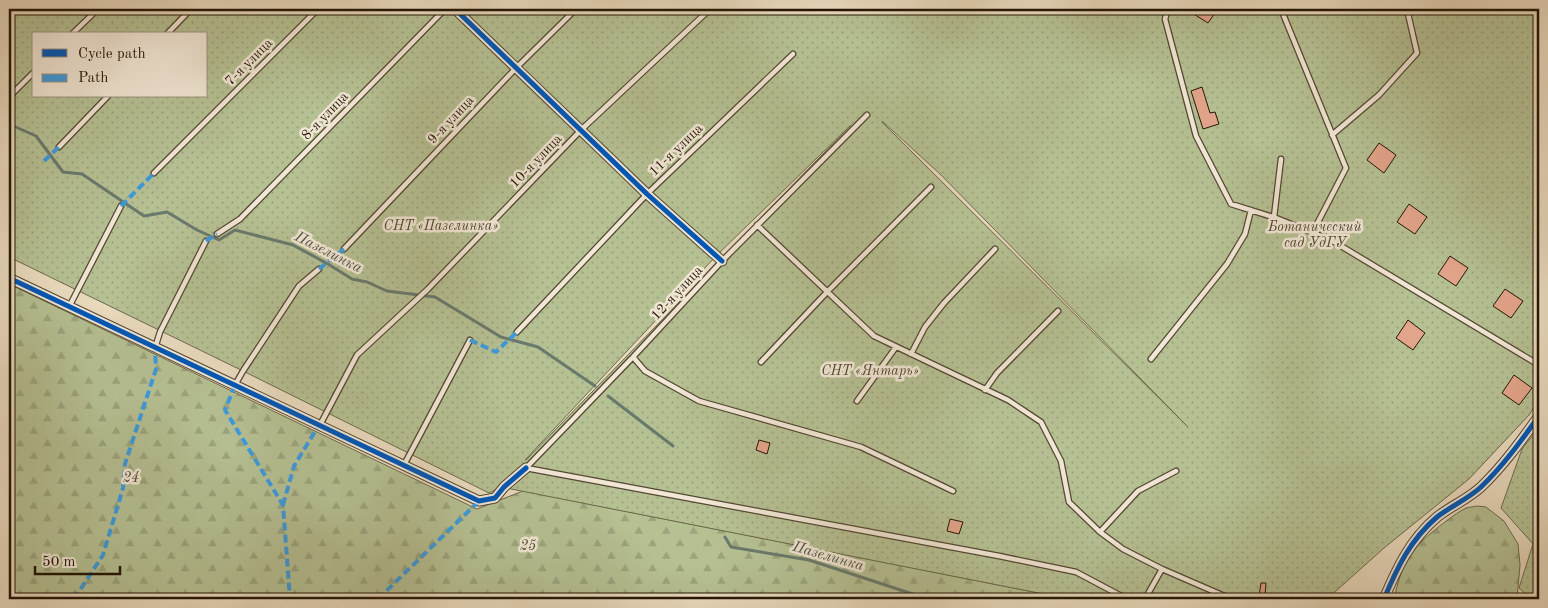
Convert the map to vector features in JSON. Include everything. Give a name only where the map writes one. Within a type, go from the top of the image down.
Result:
[{"type":"street","points":[[455,9],[647,194],[722,261]]},
{"type":"street","points":[[9,278],[479,501],[495,498],[526,468]]},
{"type":"street","points":[[1384,599],[1400,562],[1417,538],[1437,518],[1480,488],[1514,451],[1539,416]]},
{"type":"lane","points":[[74,32],[98,9]]},
{"type":"lane","points":[[169,32],[191,9]]},
{"type":"lane","name":"7-я улица","points":[[154,173],[318,9]]},
{"type":"lane","name":"8-я улица","points":[[217,234],[240,219],[445,9]]},
{"type":"lane","name":"9-я улица","points":[[344,248],[516,68],[576,9]]},
{"type":"lane","points":[[1168,9],[1165,18],[1196,136],[1231,204],[1274,217],[1331,240],[1539,365]]},
{"type":"lane","points":[[1281,9],[1346,168],[1318,222],[1310,231]]},
{"type":"lane","points":[[1332,135],[1379,95],[1417,53],[1407,9]]},
{"type":"lane","name":"10-я улица","points":[[319,425],[357,355],[428,289],[581,130],[708,10]]},
{"type":"lane","name":"11-я улица","points":[[518,332],[647,194],[793,54]]},
{"type":"lane","points":[[9,97],[32,74]]},
{"type":"lane","points":[[59,146],[106,98]]},
{"type":"lane","name":"12-я улица","points":[[526,468],[722,261],[867,115]]},
{"type":"lane","points":[[1274,217],[1281,159]]},
{"type":"lane","points":[[761,362],[931,187]]},
{"type":"lane","points":[[69,307],[121,206]]},
{"type":"lane","points":[[1151,360],[1227,264],[1245,234],[1251,210]]},
{"type":"lane","points":[[757,225],[874,336],[1008,400],[1041,422],[1061,461],[1069,502],[1100,532],[1123,549],[1162,569],[1235,599]]},
{"type":"lane","points":[[155,348],[160,332],[206,241]]},
{"type":"lane","points":[[911,354],[925,327],[939,309],[995,249]]},
{"type":"lane","points":[[235,386],[299,286],[319,269]]},
{"type":"lane","points":[[985,390],[997,373],[1058,311]]},
{"type":"lane","points":[[404,466],[470,340]]},
{"type":"lane","points":[[857,401],[896,347]]},
{"type":"lane","points":[[633,357],[645,371],[699,401],[861,448],[953,491]]},
{"type":"lane","points":[[526,468],[990,554],[1076,572],[1127,599]]},
{"type":"lane","points":[[1100,532],[1138,491],[1176,471]]},
{"type":"lane","points":[[1145,599],[1162,569]]},
{"type":"green space","points":[[9,9],[1539,9],[1539,397],[1530,414],[1469,479],[1384,548],[1327,599],[1069,599],[501,487],[489,493],[9,257]],"holes":[[[882,122],[940,174],[1188,427]],[[851,125],[526,460],[525,460],[716,256]]]},
{"type":"green space","name":"24","points":[[9,284],[477,509],[523,491],[1069,599],[9,599]]},
{"type":"green space","points":[[1539,428],[1539,599],[1531,599],[1519,588],[1533,544],[1501,508],[1522,449]]},
{"type":"green space","points":[[1486,507],[1504,521],[1518,544],[1520,565],[1517,599],[1394,599],[1402,571],[1413,550],[1453,516],[1466,508]]},
{"type":"building","points":[[1186,9],[1218,9],[1208,23]]},
{"type":"building","points":[[1202,87],[1210,113],[1215,112],[1219,124],[1203,129],[1191,91]]},
{"type":"building","points":[[1379,143],[1396,155],[1384,173],[1367,160]]},
{"type":"building","points":[[1409,204],[1427,217],[1415,234],[1397,222]]},
{"type":"building","points":[[1450,256],[1468,268],[1456,286],[1438,274]]},
{"type":"building","points":[[1505,289],[1523,301],[1511,318],[1493,306]]},
{"type":"building","points":[[1408,320],[1425,333],[1413,350],[1396,338]]},
{"type":"building","points":[[1514,375],[1532,388],[1519,405],[1502,393]]},
{"type":"building","points":[[759,440],[770,443],[767,454],[756,450]]},
{"type":"building","points":[[950,519],[963,522],[959,534],[947,531]]},
{"type":"building","points":[[1261,583],[1266,583],[1265,596],[1259,596]]},
{"type":"waterway","name":"Пазелинка","points":[[9,124],[36,136],[63,172],[82,174],[144,216],[167,212],[197,230],[219,240],[235,230],[293,245],[352,279],[367,282],[387,291],[435,297],[501,337],[538,347],[595,386]]},
{"type":"waterway","name":"Пазелинка","points":[[608,396],[673,446]]},
{"type":"waterway","name":"Пазелинка","points":[[725,537],[731,547],[809,560],[928,599]]},
{"type":"marked path","points":[[44,161],[59,147]]},
{"type":"marked path","points":[[121,206],[154,173]]},
{"type":"marked path","points":[[206,241],[217,234]]},
{"type":"marked path","points":[[319,269],[344,249]]},
{"type":"marked path","points":[[470,340],[496,352],[517,332]]},
{"type":"marked path","points":[[74,599],[103,555],[123,488],[125,464],[156,369],[155,348]]},
{"type":"marked path","points":[[235,385],[225,410],[283,505],[290,599]]},
{"type":"marked path","points":[[283,505],[294,466],[319,425]]},
{"type":"marked path","points":[[378,599],[479,501]]},
{"type":"cycle path","points":[[455,9],[647,194],[722,261]]},
{"type":"cycle path","points":[[9,278],[479,501],[495,498],[504,487],[526,468]]},
{"type":"cycle path","points":[[1384,599],[1399,565],[1419,535],[1437,517],[1481,487],[1519,444],[1539,416]]},
{"type":"park label","name":"СНТ «Пазелинка»","points":[[441,226]]},
{"type":"park label","name":"Ботанический сад УдГУ","points":[[1315,236]]},
{"type":"park label","name":"СНТ «Янтарь»","points":[[870,371]]},
{"type":"park label","name":"25","points":[[528,546]]}]
